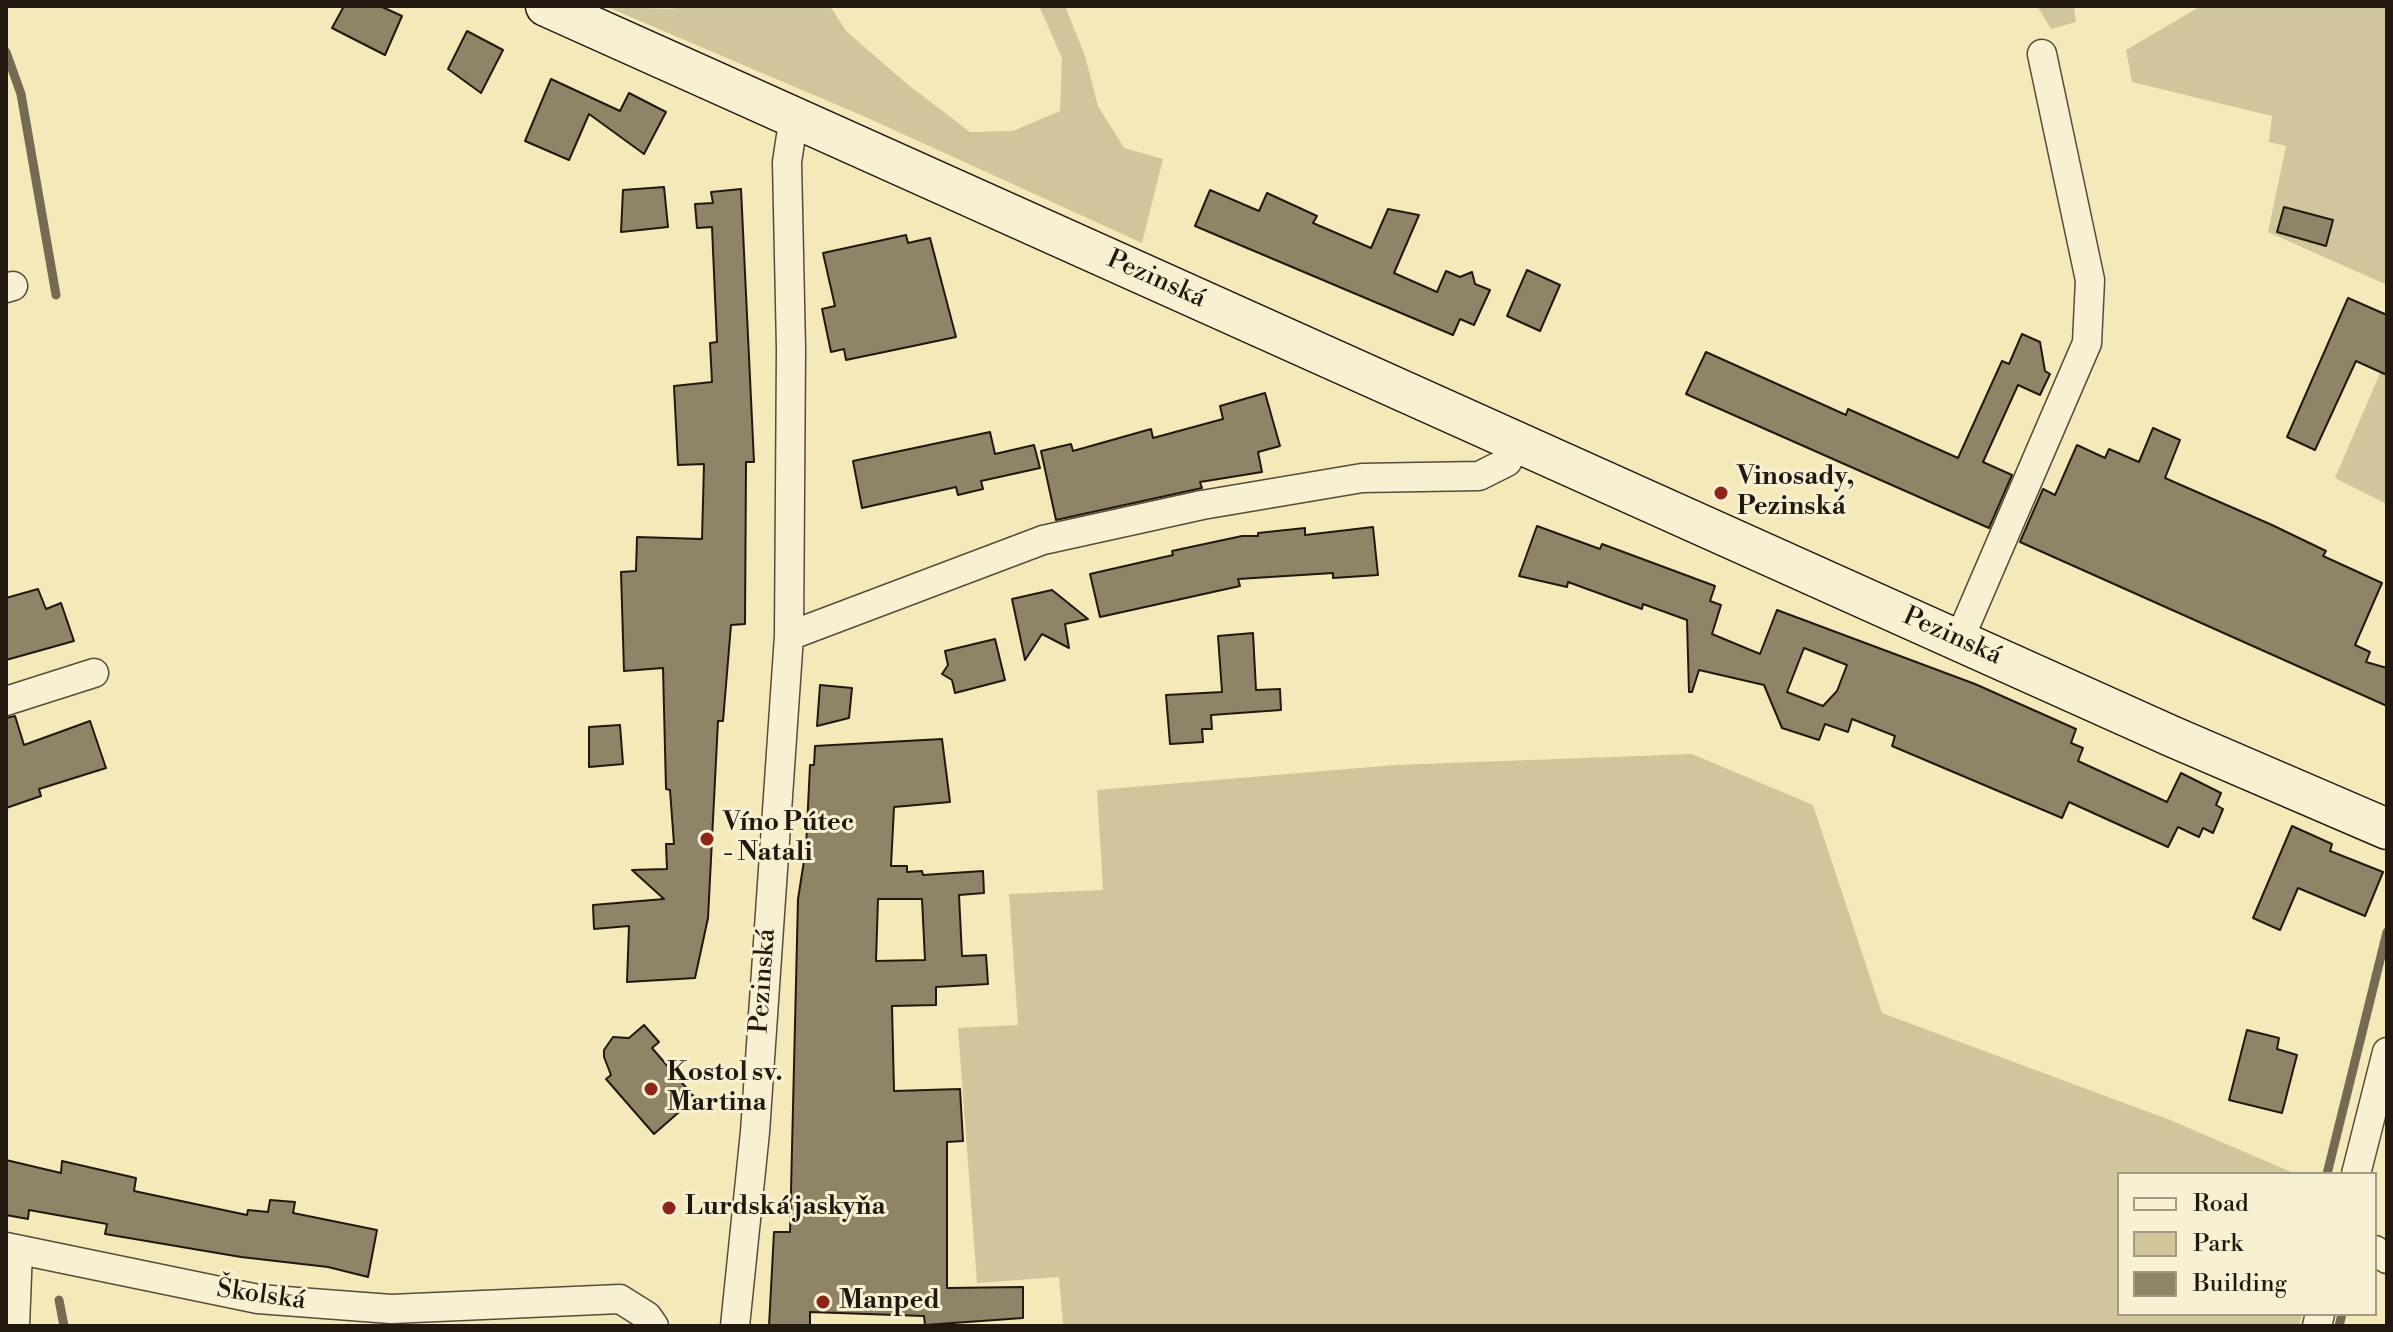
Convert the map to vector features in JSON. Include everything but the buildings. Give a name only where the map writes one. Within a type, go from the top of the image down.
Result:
[{"type":"main road","name":"Pezinská","points":[[546,6],[2387,829]]},
{"type":"street","points":[[1959,640],[2087,343],[2090,280],[2042,54]]},
{"type":"street","name":"Pezinská","points":[[735,1326],[755,1132],[789,636],[791,349],[787,162],[794,116]]},
{"type":"street","points":[[789,636],[1043,540],[1202,505],[1362,478],[1479,476],[1507,462],[1518,442]]},
{"type":"street","points":[[6,701],[94,673]]},
{"type":"street","points":[[2357,1172],[2387,1052]]},
{"type":"street","points":[[12,1248],[15,1326]]},
{"type":"street","name":"Školská","points":[[12,1248],[273,1300],[391,1309],[620,1299],[647,1316],[654,1326]]},
{"type":"green space","points":[[605,6],[661,9],[690,6],[830,6],[846,31],[907,84],[970,132],[1013,131],[1060,111],[1062,58],[1039,6],[1065,6],[1085,56],[1098,106],[1124,148],[1163,159],[1142,243],[870,119]]},
{"type":"green space","points":[[2037,6],[2074,6],[2076,22],[2051,29]]},
{"type":"green space","points":[[2201,6],[2387,6],[2387,285],[2268,232],[2286,146],[2269,142],[2272,116],[2132,82],[2126,50]]},
{"type":"green space","points":[[2387,357],[2387,504],[2335,478]]},
{"type":"green space","points":[[1692,754],[1813,805],[1882,1013],[2170,1120],[2291,1172],[2117,1172],[2117,1316],[2302,1316],[2299,1326],[1056,1326],[1063,1325],[1059,1277],[977,1283],[958,1028],[1018,1025],[1009,894],[1103,890],[1097,790],[1395,765]]},
{"type":"waterway","points":[[6,52],[21,94],[56,295]]},
{"type":"waterway","points":[[2327,1172],[2387,932]]},
{"type":"waterway","points":[[59,1300],[64,1326]]},
{"type":"waterway","points":[[2339,1326],[2342,1316]]},
{"type":"place","name":"Vinosady, Pezinská","points":[[1721,493]]},
{"type":"place","name":"Víno Pútec - Natali","points":[[707,839]]},
{"type":"place","name":"Kostol sv. Martina","points":[[651,1089]]},
{"type":"place","name":"Lurdská jaskyňa","points":[[669,1208]]},
{"type":"place","name":"Manped","points":[[823,1302]]}]
